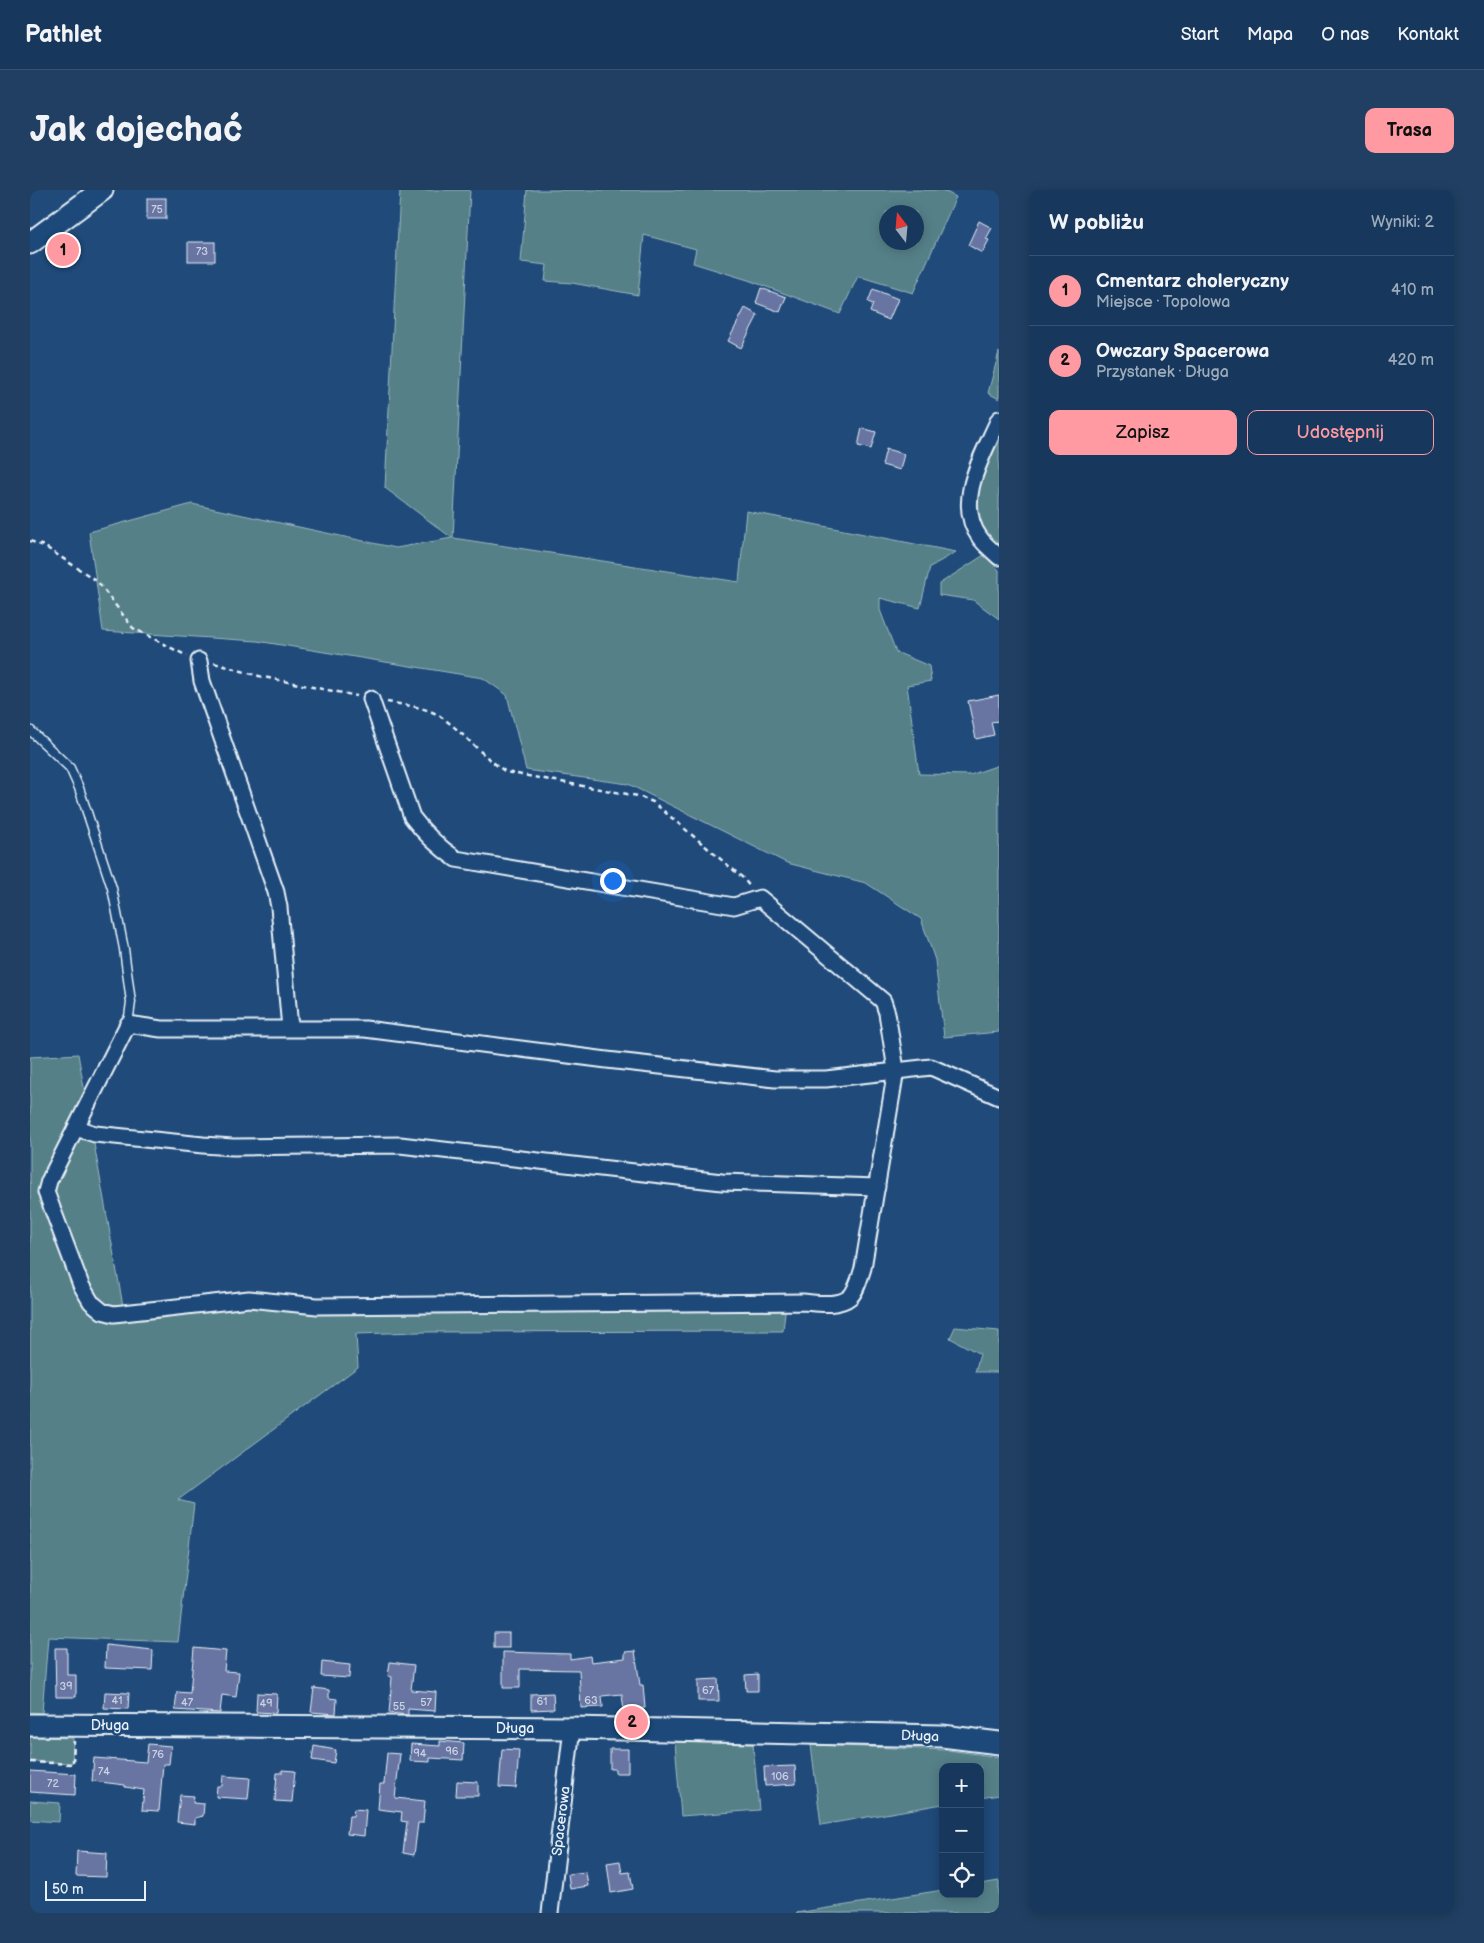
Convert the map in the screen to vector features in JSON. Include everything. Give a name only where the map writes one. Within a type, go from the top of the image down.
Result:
[{"type":"street","points":[[30,243],[102,190]]},
{"type":"street","points":[[999,419],[973,478],[968,504],[971,519],[979,538],[999,557]]},
{"type":"street","points":[[199,661],[202,681],[276,892],[290,1028]]},
{"type":"street","points":[[371,699],[412,817],[419,827],[456,859],[734,906],[760,898],[883,1001],[887,1013],[896,1070],[863,1268],[855,1289],[849,1297],[828,1303],[317,1306],[249,1300],[114,1314],[102,1311],[91,1302],[81,1285],[46,1192],[49,1181],[128,1024],[162,1029],[366,1029],[774,1079],[826,1079],[896,1070],[931,1067],[999,1098]]},
{"type":"street","points":[[76,1128],[95,1134],[213,1146],[400,1145],[722,1182],[877,1188]]},
{"type":"street","name":"Długa","points":[[30,1725],[572,1728],[942,1736],[999,1743]]},
{"type":"street","name":"Spacerowa","points":[[550,1913],[572,1728]]},
{"type":"lane","points":[[30,730],[70,768],[79,788],[112,888],[124,949],[130,1002],[128,1024]]},
{"type":"path","points":[[30,541],[44,546],[97,581],[133,628],[199,661],[215,663],[259,676],[424,710],[439,716],[495,765],[506,772],[638,796],[653,802],[743,878],[760,898]]},
{"type":"path","points":[[30,1762],[73,1764],[74,1736]]},
{"type":"green space","points":[[400,190],[470,190],[453,538],[739,582],[746,511],[956,552],[930,567],[920,608],[880,598],[880,610],[896,652],[929,666],[931,681],[907,685],[919,774],[970,775],[999,765],[999,1032],[944,1037],[935,960],[921,919],[866,883],[787,863],[628,784],[526,770],[507,695],[483,678],[257,641],[103,631],[89,532],[192,504],[396,548],[452,538],[385,488]]},
{"type":"green space","points":[[527,190],[942,190],[956,197],[913,293],[858,276],[840,314],[748,280],[693,263],[696,249],[644,235],[638,295],[572,283],[545,281],[547,265],[521,262]]},
{"type":"green space","points":[[999,352],[999,399],[988,393]]},
{"type":"green space","points":[[999,436],[999,547],[979,521],[974,497]]},
{"type":"green space","points":[[984,555],[999,570],[999,619],[973,600],[939,595],[939,584]]},
{"type":"green space","points":[[78,1054],[123,1306],[786,1303],[783,1331],[418,1332],[356,1334],[358,1367],[178,1500],[194,1504],[178,1642],[48,1637],[42,1713],[30,1712],[30,1057]]},
{"type":"green space","points":[[955,1327],[999,1331],[999,1372],[975,1372],[980,1354],[950,1338]]},
{"type":"green space","points":[[30,1737],[73,1738],[72,1763],[30,1761]]},
{"type":"green space","points":[[675,1742],[753,1744],[759,1810],[681,1816]]},
{"type":"green space","points":[[811,1745],[948,1750],[999,1757],[999,1795],[984,1797],[984,1763],[939,1763],[939,1805],[821,1825]]},
{"type":"green space","points":[[30,1801],[60,1803],[59,1822],[30,1820]]},
{"type":"green space","points":[[999,1881],[999,1913],[796,1913],[939,1891],[939,1898],[984,1898],[984,1883]]},
{"type":"building","points":[[147,198],[166,198],[166,219],[147,219]]},
{"type":"building","points":[[979,221],[992,228],[986,239],[989,240],[982,253],[968,245]]},
{"type":"building","points":[[188,242],[215,242],[215,261],[188,261]]},
{"type":"building","points":[[761,288],[786,297],[780,312],[756,303]]},
{"type":"building","points":[[873,289],[898,299],[889,320],[870,312],[873,304],[868,302]]},
{"type":"building","points":[[745,308],[758,315],[741,348],[728,341]]},
{"type":"building","points":[[862,428],[876,432],[871,449],[858,446]]},
{"type":"building","points":[[886,449],[904,454],[900,470],[882,465]]},
{"type":"building","points":[[999,695],[999,721],[991,722],[994,735],[976,739],[968,701]]},
{"type":"building","points":[[494,1633],[509,1633],[509,1648],[494,1648]]},
{"type":"building","points":[[106,1645],[153,1650],[152,1670],[105,1668]]},
{"type":"building","points":[[55,1648],[67,1648],[67,1675],[76,1675],[76,1697],[56,1697]]},
{"type":"building","points":[[194,1648],[226,1651],[224,1671],[239,1672],[236,1697],[222,1695],[220,1713],[175,1710],[177,1692],[190,1693]]},
{"type":"building","points":[[635,1651],[640,1685],[643,1685],[645,1708],[624,1711],[622,1694],[602,1696],[603,1707],[581,1708],[579,1670],[520,1669],[520,1688],[503,1688],[503,1652],[570,1654],[570,1659],[590,1656],[591,1662],[625,1658],[625,1652]]},
{"type":"building","points":[[322,1662],[350,1665],[349,1678],[321,1676]]},
{"type":"building","points":[[390,1662],[414,1665],[411,1690],[436,1692],[435,1711],[408,1709],[408,1715],[389,1713],[392,1677],[388,1676]]},
{"type":"building","points":[[758,1674],[758,1691],[746,1691],[745,1675]]},
{"type":"building","points":[[718,1679],[719,1701],[698,1701],[698,1680]]},
{"type":"building","points":[[314,1688],[329,1690],[329,1698],[337,1699],[336,1714],[311,1712]]},
{"type":"building","points":[[105,1692],[129,1693],[128,1709],[104,1708]]},
{"type":"building","points":[[257,1693],[277,1694],[276,1713],[256,1712]]},
{"type":"building","points":[[553,1693],[554,1709],[531,1710],[531,1694]]},
{"type":"building","points":[[440,1741],[464,1743],[463,1760],[430,1758],[430,1762],[410,1761],[411,1744],[440,1746]]},
{"type":"building","points":[[148,1744],[171,1746],[169,1764],[163,1764],[159,1811],[142,1810],[144,1790],[125,1787],[125,1785],[92,1781],[94,1758],[146,1762]]},
{"type":"building","points":[[314,1746],[336,1750],[334,1763],[312,1760]]},
{"type":"building","points":[[502,1749],[519,1750],[516,1788],[499,1787]]},
{"type":"building","points":[[610,1749],[628,1749],[628,1773],[615,1773],[615,1769],[610,1769]]},
{"type":"building","points":[[387,1753],[400,1754],[395,1798],[425,1801],[423,1823],[418,1823],[414,1855],[403,1853],[407,1822],[401,1821],[402,1812],[378,1809],[380,1784],[384,1784]]},
{"type":"building","points":[[795,1766],[796,1784],[765,1786],[764,1767]]},
{"type":"building","points":[[282,1770],[295,1771],[292,1802],[275,1801],[277,1773],[282,1773]]},
{"type":"building","points":[[30,1771],[76,1774],[75,1795],[30,1792]]},
{"type":"building","points":[[223,1776],[250,1778],[248,1799],[216,1797],[217,1786],[222,1786]]},
{"type":"building","points":[[457,1781],[478,1782],[478,1796],[456,1796]]},
{"type":"building","points":[[180,1795],[194,1796],[193,1803],[204,1804],[203,1816],[195,1818],[195,1824],[177,1822]]},
{"type":"building","points":[[354,1809],[366,1810],[364,1836],[347,1834],[349,1816],[353,1816]]},
{"type":"building","points":[[77,1851],[107,1853],[106,1877],[76,1876]]},
{"type":"building","points":[[620,1861],[622,1873],[630,1872],[633,1889],[611,1893],[607,1863]]},
{"type":"building","points":[[586,1872],[588,1886],[570,1889],[568,1874]]},
{"type":"place","name":"Cmentarz choleryczny","points":[[63,250]]},
{"type":"place","name":"Owczary Spacerowa","points":[[632,1722]]}]
